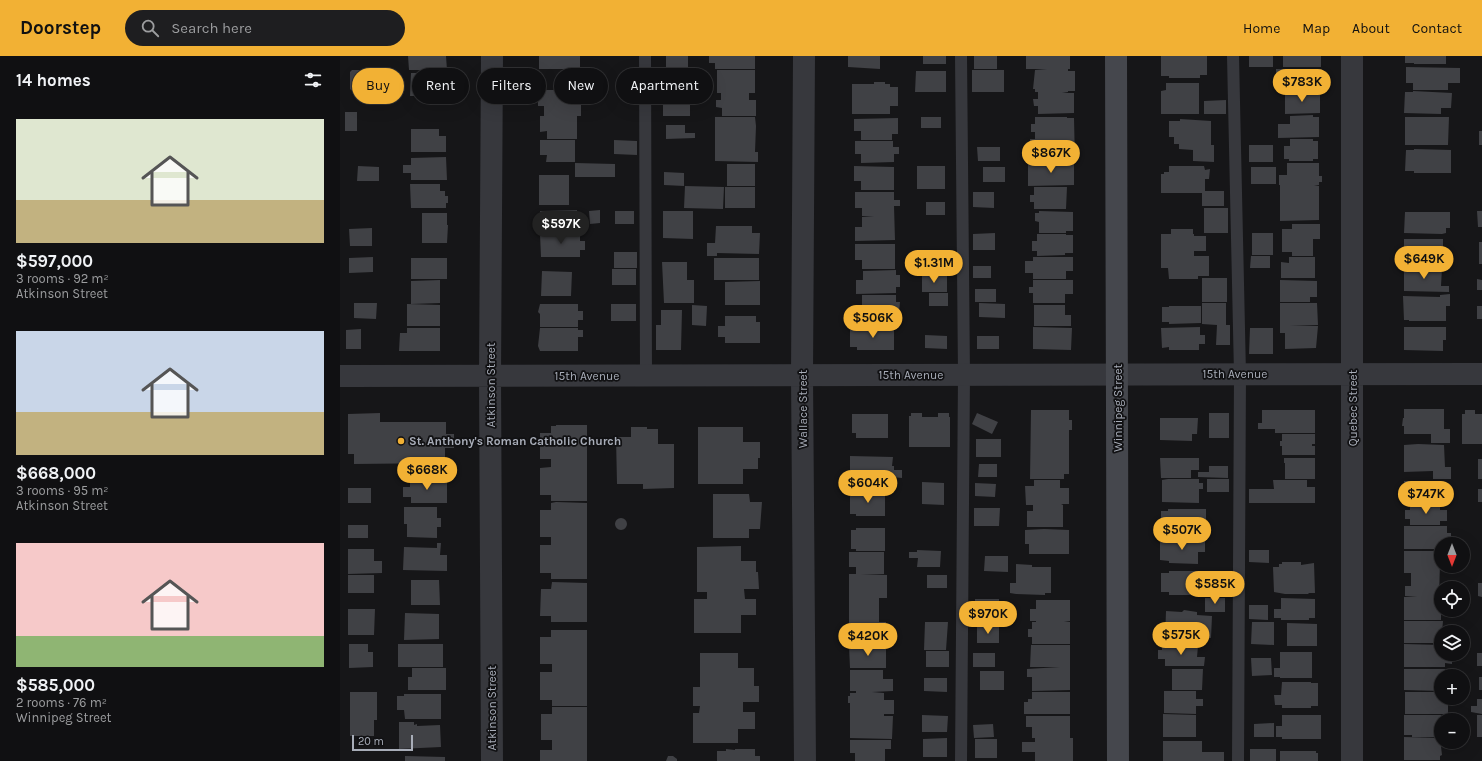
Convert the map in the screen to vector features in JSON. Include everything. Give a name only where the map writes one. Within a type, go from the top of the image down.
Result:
[{"type":"street","name":"Atkinson Street","points":[[492,56],[490,376],[492,761]]},
{"type":"street","name":"Wallace Street","points":[[804,56],[802,375],[805,761]]},
{"type":"street","name":"Winnipeg Street","points":[[1116,56],[1118,761]]},
{"type":"street","name":"Quebec Street","points":[[1352,56],[1352,761]]},
{"type":"street","name":"15th Avenue","points":[[340,376],[1482,374]]},
{"type":"lane","points":[[645,56],[646,375]]},
{"type":"lane","points":[[961,56],[964,375],[961,761]]},
{"type":"lane","points":[[1233,56],[1240,374],[1238,761]]},
{"type":"building","points":[[408,56],[446,56],[447,68],[412,68],[412,70],[409,70]]},
{"type":"building","points":[[539,56],[580,56],[580,68],[539,68]]},
{"type":"building","points":[[666,56],[688,56],[688,68],[666,68]]},
{"type":"building","points":[[709,56],[755,56],[755,69],[715,69],[715,63],[709,63]]},
{"type":"building","points":[[848,56],[880,56],[880,69],[848,67]]},
{"type":"building","points":[[923,56],[946,56],[946,64],[923,64]]},
{"type":"building","points":[[974,56],[997,56],[997,69],[974,69]]},
{"type":"building","points":[[1026,56],[1070,56],[1070,69],[1068,69],[1068,71],[1075,71],[1075,91],[1062,93],[1074,93],[1074,113],[1038,114],[1038,106],[1034,106],[1033,99],[1038,99],[1038,92],[1035,92],[1035,89],[1033,89],[1035,70],[1047,69],[1026,69]]},
{"type":"building","points":[[1161,56],[1207,56],[1207,75],[1200,75],[1200,78],[1169,78],[1169,76],[1161,76]]},
{"type":"building","points":[[1249,56],[1273,56],[1273,67],[1249,67]]},
{"type":"building","points":[[1283,56],[1321,56],[1321,67],[1283,67]]},
{"type":"building","points":[[1405,56],[1446,56],[1446,64],[1405,63]]},
{"type":"building","points":[[1406,67],[1460,68],[1460,83],[1448,83],[1448,90],[1413,90],[1413,83],[1406,83]]},
{"type":"building","points":[[1276,69],[1322,69],[1322,79],[1317,79],[1317,91],[1286,91],[1286,84],[1276,84]]},
{"type":"building","points":[[352,70],[352,90],[350,89],[350,72]]},
{"type":"building","points":[[717,70],[755,70],[755,93],[749,93],[749,100],[756,100],[756,116],[722,116],[722,108],[716,107],[716,100],[721,100],[721,93],[717,93]]},
{"type":"building","points":[[972,70],[1004,70],[1004,92],[972,92]]},
{"type":"building","points":[[916,71],[946,71],[946,92],[915,92]]},
{"type":"building","points":[[411,73],[412,73],[412,96],[410,96]]},
{"type":"building","points":[[874,82],[885,82],[885,84],[890,84],[890,87],[898,87],[898,106],[890,106],[890,114],[852,114],[852,84],[874,84]]},
{"type":"building","points":[[1166,83],[1199,83],[1199,114],[1161,114],[1161,91],[1166,90]]},
{"type":"building","points":[[546,90],[554,90],[554,104],[581,104],[581,116],[577,116],[577,139],[547,139],[547,131],[540,132],[540,116],[544,116],[544,106],[538,106],[538,104],[546,104]]},
{"type":"building","points":[[1285,92],[1320,92],[1320,113],[1285,114]]},
{"type":"building","points":[[1405,92],[1452,93],[1451,108],[1441,108],[1441,114],[1404,113]]},
{"type":"building","points":[[1226,100],[1226,114],[1204,114],[1204,101]]},
{"type":"building","points":[[663,104],[690,104],[690,116],[663,116]]},
{"type":"building","points":[[345,112],[357,112],[357,131],[345,131]]},
{"type":"building","points":[[1313,115],[1313,117],[1319,117],[1319,137],[1278,138],[1278,124],[1290,124],[1290,116]]},
{"type":"building","points":[[715,117],[755,117],[755,152],[758,152],[758,162],[715,161]]},
{"type":"building","points":[[921,117],[941,117],[941,128],[921,128]]},
{"type":"building","points":[[1035,117],[1074,118],[1075,162],[1030,162],[1030,139],[1035,139],[1035,132],[1031,132],[1031,124],[1035,124]]},
{"type":"building","points":[[1405,117],[1449,117],[1448,145],[1405,145]]},
{"type":"building","points":[[898,118],[898,134],[892,134],[892,140],[861,140],[861,131],[854,131],[854,119]]},
{"type":"building","points":[[1180,119],[1211,121],[1211,145],[1214,145],[1214,162],[1193,161],[1193,150],[1179,149],[1179,144],[1174,144],[1174,137],[1169,137],[1169,121],[1180,121]]},
{"type":"building","points":[[666,125],[685,125],[685,133],[695,133],[695,138],[666,139]]},
{"type":"building","points":[[411,129],[439,129],[439,136],[446,136],[446,152],[411,152]]},
{"type":"building","points":[[1479,131],[1482,131],[1482,145],[1479,145]]},
{"type":"building","points":[[1290,139],[1313,139],[1313,141],[1318,141],[1318,159],[1313,159],[1313,161],[1289,161],[1289,159],[1284,159],[1284,146],[1290,146]]},
{"type":"building","points":[[540,140],[575,140],[575,162],[546,162],[547,155],[540,155]]},
{"type":"building","points":[[614,140],[637,141],[637,155],[614,154]]},
{"type":"building","points":[[855,141],[893,141],[893,147],[899,147],[899,154],[894,154],[894,162],[861,163],[861,154],[855,154]]},
{"type":"building","points":[[1249,145],[1273,145],[1273,162],[1249,162]]},
{"type":"building","points":[[977,147],[1000,147],[1000,161],[978,161]]},
{"type":"building","points":[[1406,150],[1451,150],[1451,173],[1414,173],[1414,171],[1405,171]]},
{"type":"building","points":[[446,157],[447,180],[411,180],[411,173],[403,173],[403,165],[411,165],[411,158]]},
{"type":"building","points":[[1074,162],[1074,185],[1028,186],[1028,163]]},
{"type":"building","points":[[575,163],[615,164],[615,177],[575,177]]},
{"type":"building","points":[[1287,163],[1319,163],[1319,176],[1322,176],[1322,182],[1319,182],[1319,185],[1314,186],[1319,186],[1319,220],[1280,221],[1279,175],[1287,175]]},
{"type":"building","points":[[727,164],[755,164],[755,186],[727,186]]},
{"type":"building","points":[[358,166],[379,167],[379,181],[357,181]]},
{"type":"building","points":[[854,166],[894,167],[894,190],[861,190],[861,181],[854,181]]},
{"type":"building","points":[[917,166],[945,166],[945,189],[917,189]]},
{"type":"building","points":[[1169,166],[1204,166],[1205,170],[1210,169],[1209,179],[1205,179],[1205,191],[1224,191],[1224,206],[1202,206],[1202,193],[1161,193],[1161,174],[1164,174],[1164,172],[1169,172]]},
{"type":"building","points":[[983,167],[1005,167],[1005,182],[983,182]]},
{"type":"building","points":[[1251,167],[1276,167],[1276,184],[1251,184]]},
{"type":"building","points":[[664,172],[684,173],[684,186],[664,185]]},
{"type":"building","points":[[539,175],[569,175],[569,205],[539,205]]},
{"type":"building","points":[[410,184],[440,184],[440,191],[445,191],[445,196],[448,196],[446,208],[411,208]]},
{"type":"building","points":[[685,186],[724,187],[723,209],[684,208]]},
{"type":"building","points":[[725,187],[755,187],[755,208],[725,208]]},
{"type":"building","points":[[1034,187],[1067,187],[1066,209],[1034,209],[1034,202],[1030,202],[1030,195],[1034,195]]},
{"type":"building","points":[[855,192],[894,192],[894,200],[900,200],[900,206],[894,206],[895,240],[855,241],[855,227],[862,227],[862,217],[874,217],[862,216],[862,208],[855,208]]},
{"type":"building","points":[[973,192],[994,192],[994,208],[973,207]]},
{"type":"building","points":[[926,202],[945,202],[945,215],[926,215]]},
{"type":"building","points":[[1204,208],[1228,208],[1228,233],[1204,233]]},
{"type":"building","points":[[577,210],[578,233],[540,233],[540,211]]},
{"type":"building","points":[[600,210],[600,223],[590,224],[589,211]]},
{"type":"building","points":[[615,211],[634,211],[634,224],[615,224]]},
{"type":"building","points":[[663,211],[693,211],[693,239],[663,238]]},
{"type":"building","points":[[1039,211],[1073,212],[1073,231],[1066,231],[1066,233],[1039,233],[1039,222],[1035,221],[1035,213],[1039,213]]},
{"type":"building","points":[[1477,211],[1482,211],[1482,227],[1478,227]]},
{"type":"building","points":[[1405,212],[1450,212],[1450,228],[1446,228],[1446,233],[1442,234],[1404,233]]},
{"type":"building","points":[[422,213],[447,213],[447,243],[422,243]]},
{"type":"building","points":[[1292,224],[1320,224],[1320,239],[1313,239],[1313,256],[1292,256],[1292,252],[1282,252],[1282,229],[1292,229]]},
{"type":"building","points":[[716,226],[752,226],[752,233],[760,233],[759,254],[717,253],[717,256],[707,256],[707,243],[715,243]]},
{"type":"building","points":[[372,228],[372,246],[350,246],[349,229]]},
{"type":"building","points":[[1171,229],[1193,229],[1194,236],[1206,236],[1206,251],[1194,251],[1194,256],[1161,256],[1161,234],[1171,234]]},
{"type":"building","points":[[995,233],[995,250],[973,250],[973,234]]},
{"type":"building","points":[[1252,233],[1273,233],[1273,255],[1252,255]]},
{"type":"building","points":[[540,234],[580,234],[580,241],[585,241],[585,250],[580,250],[580,257],[541,257]]},
{"type":"building","points":[[1037,234],[1073,235],[1073,253],[1065,253],[1065,255],[1037,256],[1037,251],[1032,251],[1032,241],[1037,241]]},
{"type":"building","points":[[1404,239],[1443,239],[1443,263],[1404,261]]},
{"type":"building","points":[[1479,242],[1482,242],[1482,264],[1479,264]]},
{"type":"building","points":[[855,244],[895,244],[895,269],[862,269],[862,260],[855,260]]},
{"type":"building","points":[[614,252],[637,252],[637,268],[614,268]]},
{"type":"building","points":[[924,255],[948,255],[948,268],[924,267]]},
{"type":"building","points":[[1161,256],[1209,256],[1209,276],[1198,276],[1198,279],[1169,279],[1168,268],[1161,268]]},
{"type":"building","points":[[1251,256],[1270,256],[1270,268],[1250,268]]},
{"type":"building","points":[[373,257],[373,272],[349,273],[349,258]]},
{"type":"building","points":[[1033,257],[1073,257],[1073,271],[1066,271],[1066,279],[1033,279],[1033,273],[1025,273],[1025,261],[1033,261]]},
{"type":"building","points":[[1289,257],[1315,257],[1315,278],[1281,278],[1281,262],[1289,263]]},
{"type":"building","points":[[411,258],[447,258],[447,279],[411,279]]},
{"type":"building","points":[[714,258],[759,258],[759,280],[714,280]]},
{"type":"building","points":[[662,262],[687,262],[687,280],[694,280],[694,303],[664,303]]},
{"type":"building","points":[[973,266],[991,266],[991,278],[973,278]]},
{"type":"building","points":[[1404,267],[1442,268],[1441,286],[1449,286],[1449,292],[1404,291]]},
{"type":"building","points":[[612,269],[636,269],[636,285],[612,285]]},
{"type":"building","points":[[896,270],[896,275],[900,275],[900,287],[896,287],[896,293],[856,294],[856,280],[863,280],[863,271]]},
{"type":"building","points":[[542,271],[572,272],[571,296],[541,296]]},
{"type":"building","points":[[922,276],[947,276],[947,292],[922,292]]},
{"type":"building","points":[[1202,278],[1227,278],[1227,302],[1202,302]]},
{"type":"building","points":[[1477,279],[1482,280],[1482,290],[1477,290]]},
{"type":"building","points":[[440,280],[440,303],[411,304],[411,281]]},
{"type":"building","points":[[1033,280],[1073,280],[1073,294],[1065,294],[1065,303],[1033,303],[1033,293],[1029,293],[1029,287],[1033,287]]},
{"type":"building","points":[[1280,280],[1317,281],[1317,297],[1310,297],[1310,302],[1280,302]]},
{"type":"building","points":[[760,281],[760,305],[725,305],[725,282]]},
{"type":"building","points":[[975,289],[996,289],[996,302],[975,302]]},
{"type":"building","points":[[929,293],[948,293],[948,306],[929,306]]},
{"type":"building","points":[[1450,294],[1450,306],[1446,306],[1446,321],[1404,320],[1403,296],[1440,297],[1440,295]]},
{"type":"building","points":[[862,295],[896,295],[896,302],[900,302],[899,313],[895,313],[895,319],[855,319],[855,305],[862,305]]},
{"type":"building","points":[[354,303],[377,303],[376,319],[354,318]]},
{"type":"building","points":[[979,303],[1005,304],[1005,318],[979,317]]},
{"type":"building","points":[[1202,303],[1226,303],[1226,325],[1230,325],[1230,345],[1216,345],[1217,325],[1202,324]]},
{"type":"building","points":[[1280,303],[1317,303],[1318,325],[1290,325],[1318,326],[1316,348],[1285,349],[1285,333],[1280,333]]},
{"type":"building","points":[[407,304],[440,305],[440,326],[407,326]]},
{"type":"building","points":[[540,304],[578,304],[578,311],[583,311],[583,320],[578,320],[578,327],[540,327],[540,314],[538,312]]},
{"type":"building","points":[[611,304],[636,304],[636,321],[611,321]]},
{"type":"building","points":[[692,305],[707,306],[706,326],[692,325]]},
{"type":"building","points":[[1034,305],[1065,305],[1065,315],[1071,315],[1071,326],[1034,326]]},
{"type":"building","points":[[1201,306],[1201,323],[1169,324],[1169,322],[1162,322],[1162,307]]},
{"type":"building","points":[[1477,306],[1482,306],[1482,319],[1477,319]]},
{"type":"building","points":[[661,310],[682,310],[681,350],[656,350],[656,325],[661,325]]},
{"type":"building","points":[[725,316],[756,316],[756,322],[760,322],[760,343],[725,343],[725,337],[718,337],[718,326],[725,326]]},
{"type":"building","points":[[1033,327],[1072,328],[1071,350],[1033,349]]},
{"type":"building","points":[[1200,327],[1200,335],[1205,335],[1205,344],[1199,344],[1199,350],[1169,350],[1169,347],[1162,348],[1161,328]]},
{"type":"building","points":[[1404,327],[1446,327],[1446,340],[1443,340],[1443,351],[1404,350]]},
{"type":"building","points":[[407,328],[440,328],[440,351],[399,351],[400,333],[407,333]]},
{"type":"building","points":[[540,328],[578,328],[578,330],[583,330],[583,337],[578,337],[578,351],[540,351],[538,346]]},
{"type":"building","points":[[856,328],[894,328],[894,350],[857,350],[857,347],[850,347],[850,330],[856,330]]},
{"type":"building","points":[[1250,328],[1273,328],[1273,354],[1249,354]]},
{"type":"building","points":[[361,329],[361,349],[346,349],[346,330]]},
{"type":"building","points":[[925,335],[947,336],[947,349],[925,348]]},
{"type":"building","points":[[977,336],[999,336],[999,349],[977,349]]},
{"type":"building","points":[[1404,409],[1444,409],[1444,429],[1450,429],[1450,443],[1431,443],[1431,434],[1404,434],[1404,426],[1402,426]]},
{"type":"building","points":[[1031,410],[1069,410],[1069,420],[1072,420],[1072,430],[1069,430],[1069,474],[1064,474],[1064,479],[1030,479]]},
{"type":"building","points":[[1262,410],[1315,410],[1315,433],[1275,433],[1275,429],[1258,429],[1258,423],[1262,423]]},
{"type":"building","points":[[1465,410],[1475,410],[1475,414],[1482,414],[1482,444],[1462,444],[1462,414],[1465,414]]},
{"type":"building","name":"St. Anthony's Roman Catholic Church","points":[[380,413],[380,422],[446,422],[446,434],[454,434],[454,448],[445,448],[445,463],[354,464],[354,454],[348,454],[348,414]]},
{"type":"building","points":[[911,413],[922,413],[922,417],[938,417],[938,413],[949,413],[950,447],[909,447],[909,416],[911,416]]},
{"type":"building","points":[[977,413],[998,422],[992,434],[972,424]]},
{"type":"building","points":[[1209,413],[1229,413],[1229,438],[1209,438]]},
{"type":"building","points":[[852,414],[888,414],[888,438],[856,438],[856,433],[852,433]]},
{"type":"building","points":[[1160,418],[1198,418],[1197,434],[1192,434],[1192,441],[1160,440]]},
{"type":"building","points":[[587,425],[587,501],[551,501],[551,495],[540,495],[540,468],[551,467],[551,459],[540,459],[540,433],[551,433],[551,426]]},
{"type":"building","points":[[631,427],[658,429],[658,444],[674,444],[674,488],[643,489],[643,484],[617,484],[616,437],[631,437]]},
{"type":"building","points":[[698,427],[743,427],[743,442],[760,442],[758,469],[743,469],[743,484],[698,484]]},
{"type":"building","points":[[1282,434],[1315,434],[1315,444],[1312,444],[1312,446],[1315,446],[1315,455],[1282,455],[1282,446],[1280,446],[1280,441],[1282,441]]},
{"type":"building","points":[[976,439],[1001,439],[1001,457],[976,457]]},
{"type":"building","points":[[1404,445],[1444,445],[1445,467],[1451,467],[1451,479],[1433,479],[1433,471],[1404,472]]},
{"type":"building","points":[[850,456],[893,457],[892,466],[894,466],[894,470],[902,470],[902,478],[892,477],[892,481],[850,481]]},
{"type":"building","points":[[1160,458],[1199,458],[1199,470],[1191,470],[1191,478],[1161,478]]},
{"type":"building","points":[[1284,458],[1315,458],[1315,479],[1285,479]]},
{"type":"building","points":[[1478,459],[1482,459],[1482,479],[1478,479]]},
{"type":"building","points":[[979,464],[997,464],[997,477],[978,477]]},
{"type":"building","points":[[1209,466],[1228,466],[1228,478],[1198,477],[1198,472],[1209,472]]},
{"type":"building","points":[[1199,479],[1199,483],[1203,483],[1203,489],[1199,489],[1199,503],[1162,502],[1162,480]]},
{"type":"building","points":[[1207,479],[1229,479],[1229,492],[1207,492]]},
{"type":"building","points":[[410,480],[447,480],[447,503],[411,503],[411,497],[403,497],[403,487],[410,487]]},
{"type":"building","points":[[1034,480],[1060,480],[1060,488],[1069,488],[1069,504],[1061,504],[1063,505],[1063,527],[1027,527],[1027,511],[1033,511],[1033,505],[1026,505],[1025,486],[1034,486]]},
{"type":"building","points":[[1273,480],[1307,480],[1307,487],[1315,487],[1315,503],[1249,503],[1249,489],[1274,489]]},
{"type":"building","points":[[1404,481],[1439,481],[1439,490],[1443,490],[1443,497],[1440,497],[1440,504],[1404,504]]},
{"type":"building","points":[[922,482],[944,483],[944,505],[922,504]]},
{"type":"building","points":[[975,483],[996,484],[995,497],[975,496]]},
{"type":"building","points":[[348,488],[371,488],[371,503],[348,503]]},
{"type":"building","points":[[1478,489],[1482,489],[1482,502],[1478,502]]},
{"type":"building","points":[[850,492],[885,492],[885,516],[856,516],[856,514],[850,514]]},
{"type":"building","points":[[713,494],[749,494],[750,502],[762,502],[760,529],[749,529],[749,538],[713,538]]},
{"type":"building","points":[[551,503],[587,503],[587,579],[551,579],[551,573],[540,573],[540,545],[551,545],[551,537],[540,537],[540,510],[551,510]]},
{"type":"building","points":[[1410,504],[1440,504],[1440,510],[1447,510],[1447,521],[1440,521],[1440,525],[1410,525],[1410,519],[1405,519],[1405,510],[1410,510]]},
{"type":"building","points":[[404,507],[437,507],[437,518],[441,518],[441,527],[437,527],[437,538],[407,537],[407,524],[404,524]]},
{"type":"building","points":[[974,508],[1000,508],[999,526],[974,526]]},
{"type":"building","points":[[1168,509],[1206,509],[1206,524],[1197,524],[1197,533],[1169,533],[1169,530],[1161,530],[1161,511],[1168,511]]},
{"type":"building","points":[[621,518],[625,520],[627,524],[625,528],[621,530],[617,528],[615,524],[617,520]]},
{"type":"building","points":[[348,525],[368,525],[368,538],[348,538]]},
{"type":"building","points":[[1404,526],[1447,526],[1447,533],[1451,533],[1451,537],[1434,537],[1434,549],[1404,549]]},
{"type":"building","points":[[856,528],[885,528],[885,551],[856,551],[856,549],[851,549],[851,530],[856,530]]},
{"type":"building","points":[[1025,530],[1069,530],[1069,554],[1029,554],[1029,544],[1025,544]]},
{"type":"building","points":[[1169,539],[1205,540],[1205,552],[1198,552],[1198,564],[1169,563],[1169,561],[1160,560],[1160,542],[1169,542]]},
{"type":"building","points":[[437,543],[441,543],[440,555],[447,555],[447,571],[403,570],[404,547],[437,548]]},
{"type":"building","points":[[741,546],[741,561],[756,561],[759,589],[744,589],[745,599],[756,599],[756,615],[741,615],[741,633],[694,633],[694,599],[707,599],[707,592],[697,592],[697,547]]},
{"type":"building","points":[[348,549],[374,549],[374,561],[382,561],[382,573],[348,574]]},
{"type":"building","points":[[917,550],[941,551],[940,567],[917,567],[918,558],[909,558],[909,552],[917,552]]},
{"type":"building","points":[[1249,550],[1269,550],[1269,563],[1249,562]]},
{"type":"building","points":[[1404,551],[1434,551],[1434,573],[1440,573],[1439,581],[1434,581],[1434,617],[1441,617],[1441,620],[1404,620],[1404,597],[1417,597],[1405,596],[1405,586],[1411,586],[1411,573],[1404,573]]},
{"type":"building","points":[[849,552],[884,552],[884,574],[861,574],[887,575],[887,598],[879,598],[879,622],[886,622],[886,644],[849,645],[849,574],[856,574],[856,567],[849,567]]},
{"type":"building","points":[[985,556],[1008,556],[1008,572],[984,571]]},
{"type":"building","points":[[1282,562],[1301,562],[1301,565],[1314,563],[1315,593],[1285,594],[1274,592],[1273,567],[1279,567],[1279,564],[1282,564]]},
{"type":"building","points":[[1016,564],[1032,565],[1032,567],[1051,567],[1051,593],[1045,593],[1045,595],[1010,593],[1010,583],[1016,583]]},
{"type":"building","points":[[1169,571],[1198,571],[1198,595],[1169,595],[1169,592],[1161,592],[1161,573],[1169,573]]},
{"type":"building","points":[[348,575],[374,575],[374,593],[348,593]]},
{"type":"building","points":[[927,575],[947,575],[947,588],[927,588]]},
{"type":"building","points":[[411,580],[439,580],[440,605],[411,605]]},
{"type":"building","points":[[552,582],[587,583],[587,622],[551,622],[551,616],[540,616],[541,589],[551,589]]},
{"type":"building","points":[[1226,582],[1226,594],[1207,595],[1207,583]]},
{"type":"building","points":[[1478,583],[1482,583],[1482,597],[1478,596]]},
{"type":"building","points":[[1205,598],[1225,598],[1225,612],[1205,612]]},
{"type":"building","points":[[1281,598],[1315,599],[1315,618],[1309,618],[1309,620],[1281,620],[1281,618],[1274,618],[1274,609],[1281,609]]},
{"type":"building","points":[[975,599],[999,599],[999,620],[975,620]]},
{"type":"building","points":[[1036,600],[1070,600],[1070,621],[1064,621],[1070,622],[1070,644],[1032,644],[1032,637],[1028,637],[1028,629],[1032,629],[1032,622],[1036,622],[1030,621],[1030,609],[1036,609]]},
{"type":"building","points":[[1249,605],[1268,605],[1268,620],[1249,619]]},
{"type":"building","points":[[348,609],[375,609],[374,635],[348,635]]},
{"type":"building","points":[[1184,610],[1197,612],[1197,615],[1212,616],[1211,638],[1198,637],[1198,640],[1165,639],[1166,611],[1182,612]]},
{"type":"building","points":[[405,613],[439,614],[439,639],[404,640]]},
{"type":"building","points":[[1404,621],[1443,621],[1443,625],[1434,625],[1434,643],[1404,643]]},
{"type":"building","points":[[925,622],[948,622],[946,650],[924,650]]},
{"type":"building","points":[[1252,622],[1274,622],[1274,645],[1251,644]]},
{"type":"building","points":[[1287,623],[1317,624],[1317,646],[1287,646]]},
{"type":"building","points":[[977,627],[999,627],[999,643],[977,643]]},
{"type":"building","points":[[551,630],[587,630],[587,706],[552,706],[552,700],[540,700],[540,672],[552,672],[552,664],[540,664],[540,637],[551,637]]},
{"type":"building","points":[[349,644],[368,644],[368,652],[373,652],[373,667],[349,668]]},
{"type":"building","points":[[398,644],[443,644],[443,667],[398,667]]},
{"type":"building","points":[[1404,644],[1434,645],[1434,661],[1452,661],[1452,664],[1445,663],[1445,667],[1404,667]]},
{"type":"building","points":[[886,645],[886,668],[850,668],[849,646]]},
{"type":"building","points":[[1031,645],[1070,645],[1070,690],[1032,691],[1032,677],[1027,677],[1027,669],[1060,667],[1030,667]]},
{"type":"building","points":[[1162,646],[1198,646],[1197,657],[1205,657],[1204,666],[1165,666],[1165,659],[1158,659],[1158,650],[1162,650]]},
{"type":"building","points":[[926,651],[949,651],[949,667],[926,667]]},
{"type":"building","points":[[1280,652],[1312,652],[1312,678],[1274,677],[1274,668],[1280,668]]},
{"type":"building","points":[[700,653],[738,653],[738,668],[754,668],[754,686],[759,686],[759,702],[743,702],[743,712],[755,712],[755,729],[738,729],[738,743],[693,743],[693,713],[699,713],[700,706],[693,706],[693,687],[700,687]]},
{"type":"building","points":[[973,653],[995,653],[995,667],[973,667]]},
{"type":"building","points":[[1477,653],[1482,653],[1482,666],[1477,666]]},
{"type":"building","points":[[1251,658],[1271,658],[1272,675],[1252,676]]},
{"type":"building","points":[[412,668],[446,668],[446,690],[408,690],[408,677],[412,677]]},
{"type":"building","points":[[1172,669],[1203,669],[1202,690],[1172,690]]},
{"type":"building","points":[[1404,669],[1434,669],[1434,691],[1404,690]]},
{"type":"building","points":[[850,670],[883,670],[883,679],[893,679],[893,691],[872,692],[884,693],[884,700],[894,700],[894,714],[884,714],[884,716],[893,716],[892,739],[850,738],[850,703],[848,703],[848,696],[850,696],[850,693],[856,693],[856,691],[850,691]]},
{"type":"building","points":[[980,671],[1004,671],[1004,690],[980,690]]},
{"type":"building","points":[[1479,677],[1482,677],[1482,690],[1479,690]]},
{"type":"building","points":[[924,678],[947,678],[947,692],[924,691]]},
{"type":"building","points":[[1282,682],[1318,683],[1318,706],[1311,706],[1311,708],[1282,708],[1282,705],[1275,705],[1274,695],[1281,695]]},
{"type":"building","points":[[1164,691],[1196,691],[1196,699],[1203,699],[1203,706],[1196,706],[1196,714],[1164,713]]},
{"type":"building","points":[[350,692],[377,692],[377,720],[350,720]]},
{"type":"building","points":[[1032,692],[1070,692],[1070,714],[1024,714],[1024,702],[1028,702],[1028,699],[1032,699]]},
{"type":"building","points":[[1405,692],[1434,692],[1434,705],[1448,705],[1448,713],[1405,714]]},
{"type":"building","points":[[404,694],[441,694],[441,719],[405,719],[404,710],[397,710],[397,696],[404,696]]},
{"type":"building","points":[[1477,699],[1482,699],[1482,714],[1471,712],[1471,706],[1477,706]]},
{"type":"building","points":[[552,707],[587,707],[587,761],[540,761],[540,750],[552,750],[552,740],[541,740],[541,714],[552,714]]},
{"type":"building","points":[[1163,714],[1196,715],[1196,737],[1163,737]]},
{"type":"building","points":[[922,715],[948,716],[947,732],[922,732]]},
{"type":"building","points":[[1282,715],[1321,715],[1321,739],[1282,739],[1282,737],[1276,737],[1276,726],[1282,726]]},
{"type":"building","points":[[1404,715],[1434,715],[1434,737],[1412,737],[1412,735],[1404,735]]},
{"type":"building","points":[[1477,715],[1482,715],[1482,737],[1477,737]]},
{"type":"building","points":[[1026,716],[1070,716],[1070,738],[1073,738],[1073,761],[1035,761],[1035,752],[1022,752],[1022,742],[1035,742],[1035,738],[1032,738],[1032,727],[1026,727]]},
{"type":"building","points":[[350,720],[374,720],[374,736],[350,736]]},
{"type":"building","points":[[399,722],[414,722],[414,725],[417,724],[417,726],[440,725],[441,747],[399,749]]},
{"type":"building","points":[[1274,723],[1274,737],[1254,737],[1254,724]]},
{"type":"building","points":[[993,724],[994,737],[974,738],[973,725]]},
{"type":"building","points":[[1404,737],[1434,738],[1434,749],[1441,749],[1442,755],[1440,756],[1440,760],[1404,760]]},
{"type":"building","points":[[947,738],[947,757],[923,757],[923,739]]},
{"type":"building","points":[[975,739],[997,739],[997,758],[975,758]]},
{"type":"building","points":[[850,740],[891,740],[891,749],[885,749],[885,761],[855,761],[855,753],[850,753]]},
{"type":"building","points":[[1163,741],[1202,741],[1202,752],[1224,752],[1224,761],[1163,761]]},
{"type":"building","points":[[726,749],[755,749],[755,756],[760,756],[760,761],[717,761],[717,751],[726,751]]},
{"type":"building","points":[[1250,749],[1276,749],[1276,761],[1250,761]]},
{"type":"building","points":[[1280,751],[1316,751],[1316,753],[1318,753],[1318,761],[1280,761]]},
{"type":"building","points":[[405,756],[445,757],[445,761],[405,761]]},
{"type":"building","points":[[668,756],[673,756],[677,759],[677,761],[666,761]]},
{"type":"place","name":"St. Anthony's Roman Catholic Church","points":[[401,441]]}]
